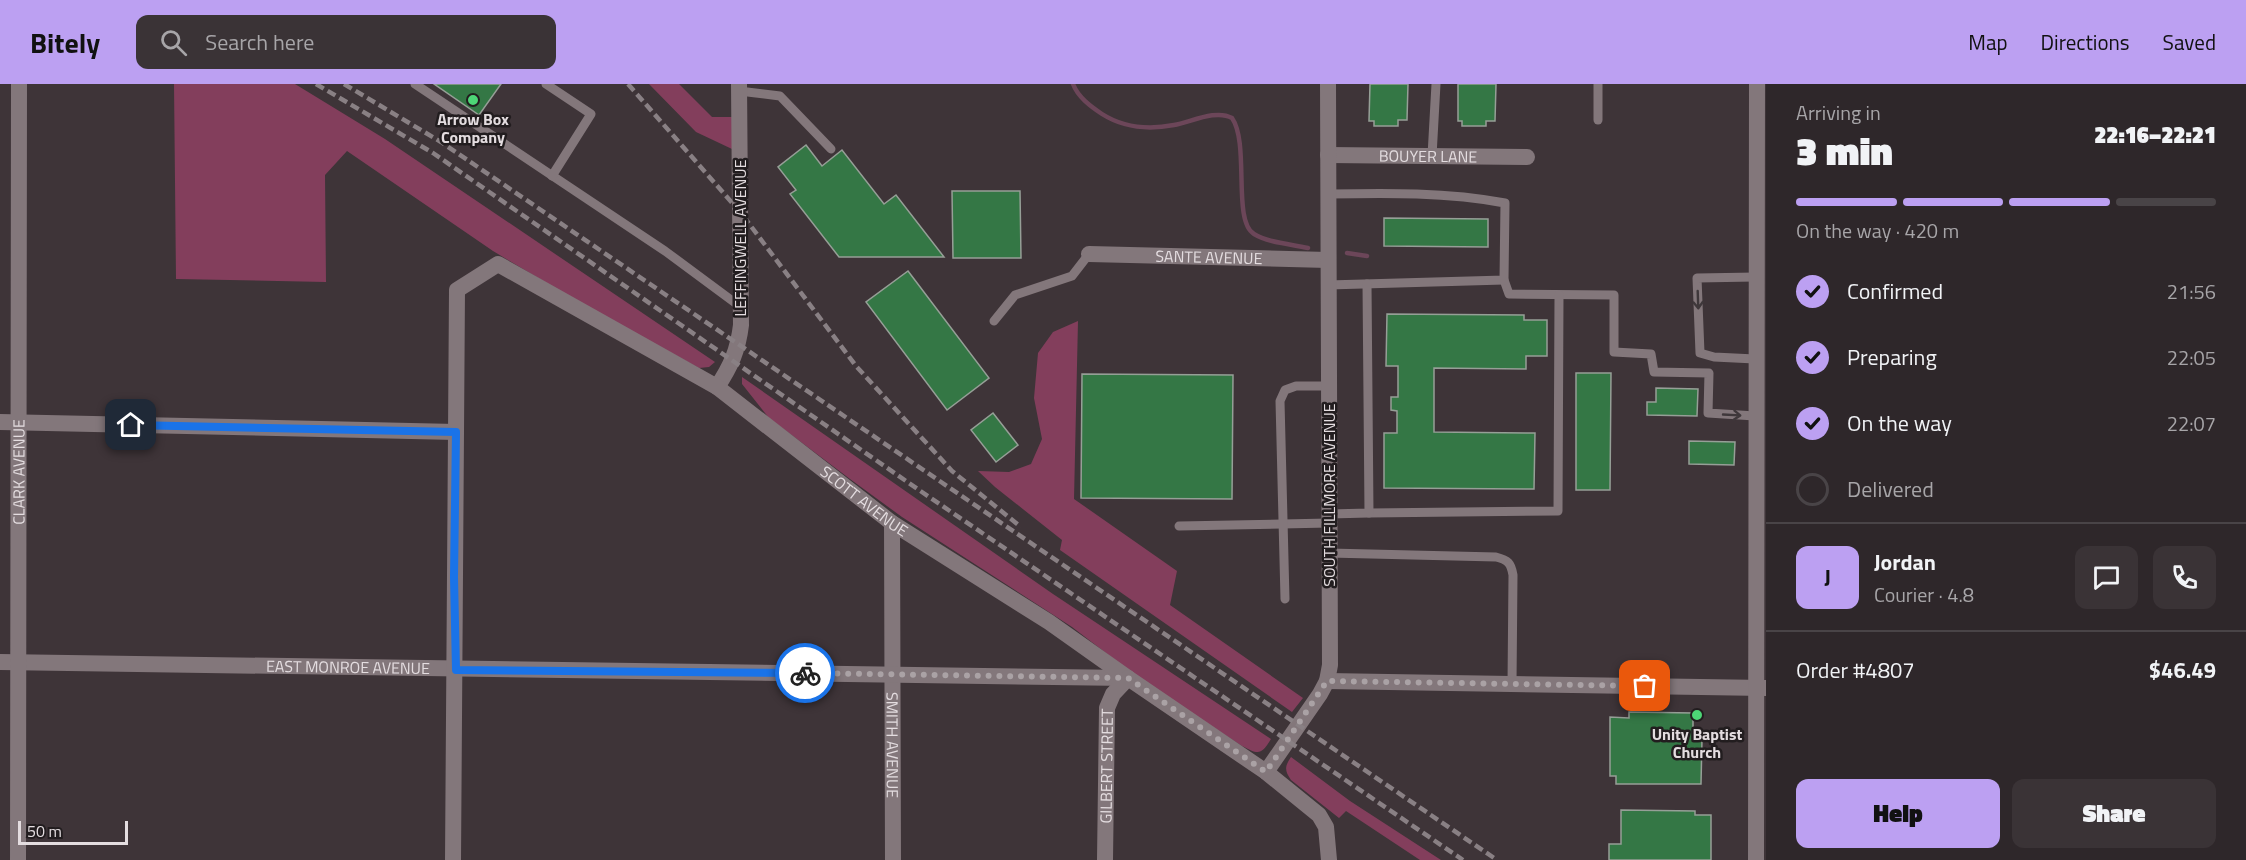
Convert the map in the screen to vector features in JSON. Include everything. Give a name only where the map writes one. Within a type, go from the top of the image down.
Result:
[{"type":"street","name":"CLARK AVENUE","points":[[18,860],[19,84]]},
{"type":"street","name":"SOUTH FILLMORE AVENUE","points":[[1266,772],[1327,681],[1330,665],[1328,84]]},
{"type":"street","points":[[1756,860],[1761,688],[1761,548],[1755,416],[1759,348],[1755,276],[1761,234],[1757,84]]},
{"type":"street","name":"LEFFINGWELL AVENUE","points":[[717,387],[727,373],[739,346],[742,308],[739,87]]},
{"type":"street","name":"BOUYER LANE","points":[[1328,155],[1527,157]]},
{"type":"street","name":"SANTE AVENUE","points":[[1089,254],[1328,260]]},
{"type":"street","name":"SCOTT AVENUE","points":[[456,432],[458,290],[498,264],[717,387],[892,523],[1049,622],[1266,772]]},
{"type":"street","points":[[0,422],[456,432],[453,860]]},
{"type":"street","name":"SMITH AVENUE","points":[[892,523],[893,860]]},
{"type":"street","name":"EAST MONROE AVENUE","points":[[0,662],[1128,678]]},
{"type":"street","name":"GILBERT STREET","points":[[1105,860],[1107,708],[1120,685],[1128,678]]},
{"type":"street","points":[[1327,681],[1761,688]]},
{"type":"street","points":[[1266,772],[1319,815],[1326,827],[1329,840],[1329,860]]},
{"type":"lane","points":[[415,84],[665,252],[742,308]]},
{"type":"lane","points":[[546,84],[591,114],[552,176]]},
{"type":"lane","points":[[1432,156],[1436,84]]},
{"type":"lane","points":[[1598,84],[1598,120]]},
{"type":"lane","points":[[739,87],[780,96],[831,149]]},
{"type":"lane","points":[[1328,194],[1441,195],[1505,202],[1504,280],[1509,294],[1614,295],[1614,352],[1651,354],[1654,372],[1709,373],[1708,413],[1755,416]]},
{"type":"lane","points":[[994,321],[1015,295],[1072,276],[1089,254]]},
{"type":"lane","points":[[1755,276],[1697,278],[1700,353],[1714,357],[1759,348]]},
{"type":"lane","points":[[1328,285],[1504,280]]},
{"type":"lane","points":[[1367,284],[1369,513]]},
{"type":"lane","points":[[1179,526],[1282,524],[1369,513],[1558,511],[1559,295]]},
{"type":"lane","points":[[1285,599],[1280,401],[1285,390],[1296,386],[1329,386]]},
{"type":"lane","points":[[1329,553],[1497,557],[1507,560],[1512,566],[1513,575],[1512,684]]},
{"type":"shaded area","points":[[174,84],[295,84],[385,139],[715,362],[709,367],[699,368],[587,307],[493,251],[347,151],[325,175],[326,282],[176,279]]},
{"type":"shaded area","points":[[649,84],[679,84],[712,117],[732,117],[732,149],[696,132]]},
{"type":"shaded area","points":[[1078,321],[1074,499],[1177,571],[1170,605],[1303,698],[1292,712],[1060,550],[1062,540],[978,471],[1009,472],[1031,464],[1042,439],[1034,398],[1038,353],[1053,332]]},
{"type":"shaded area","points":[[742,377],[1053,594],[1271,739],[1268,744],[1259,752],[1242,746],[1140,679],[1072,627],[902,517],[769,418],[742,384]]},
{"type":"shaded area","points":[[1291,757],[1350,801],[1441,860],[1420,860],[1346,811],[1339,818],[1291,780],[1286,768]]},
{"type":"building","name":"Arrow Box Company","points":[[434,84],[501,84],[479,115]]},
{"type":"building","points":[[1370,84],[1408,84],[1407,120],[1398,120],[1398,126],[1374,126],[1374,121],[1369,121]]},
{"type":"building","points":[[1458,84],[1496,84],[1495,121],[1486,121],[1486,126],[1462,126],[1462,121],[1458,121]]},
{"type":"building","points":[[806,145],[822,166],[842,150],[884,204],[896,195],[944,257],[839,257],[790,194],[796,190],[778,167]]},
{"type":"building","points":[[952,191],[1020,191],[1021,258],[953,258]]},
{"type":"building","points":[[1384,218],[1488,219],[1488,247],[1384,246]]},
{"type":"building","points":[[908,271],[989,378],[947,410],[866,302]]},
{"type":"building","points":[[1387,314],[1524,315],[1524,320],[1547,320],[1547,356],[1526,356],[1526,369],[1434,368],[1434,432],[1535,433],[1534,489],[1384,488],[1384,433],[1397,433],[1397,411],[1391,410],[1391,397],[1398,397],[1398,366],[1386,366]]},
{"type":"building","points":[[1576,373],[1611,373],[1610,490],[1576,490]]},
{"type":"building","points":[[1082,374],[1233,375],[1232,499],[1081,498]]},
{"type":"building","points":[[1656,388],[1698,389],[1697,416],[1647,415],[1647,402],[1656,402]]},
{"type":"building","points":[[993,413],[1018,445],[996,462],[971,430]]},
{"type":"building","points":[[1689,441],[1735,442],[1734,465],[1689,464]]},
{"type":"building","points":[[1629,712],[1693,713],[1693,739],[1702,739],[1701,784],[1616,784],[1616,776],[1610,776],[1610,717],[1629,718]]},
{"type":"building","points":[[1621,810],[1695,811],[1695,815],[1711,815],[1711,860],[1609,860],[1609,844],[1621,844]]},
{"type":"waterway","points":[[1073,84],[1081,97],[1093,108],[1110,119],[1136,127],[1174,125],[1211,115],[1232,118],[1240,145],[1242,198],[1247,226],[1254,234],[1266,239],[1308,248]]},
{"type":"waterway","points":[[1347,253],[1367,256]]},
{"type":"railway","points":[[316,84],[433,153],[919,490],[1463,860]]},
{"type":"railway","points":[[344,84],[441,142],[1497,860]]},
{"type":"railway","points":[[628,84],[741,213],[856,366],[952,471],[1021,527]]},
{"type":"way so far","points":[[805,673],[1128,678],[1266,772],[1327,681],[1645,686]]},
{"type":"place","name":"Arrow Box Company","points":[[473,100]]},
{"type":"place","name":"Unity Baptist Church","points":[[1697,715]]},
{"type":"route","points":[[131,425],[456,432],[454,577],[456,670],[805,673]]}]
